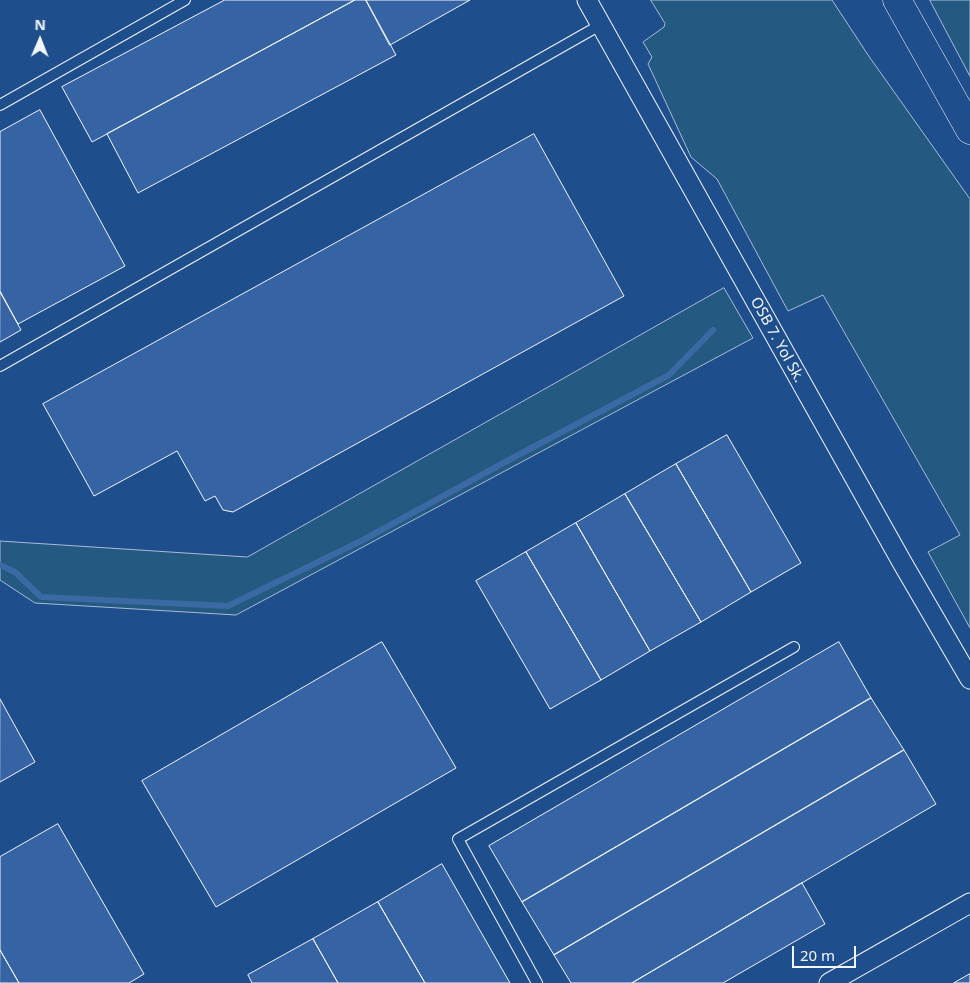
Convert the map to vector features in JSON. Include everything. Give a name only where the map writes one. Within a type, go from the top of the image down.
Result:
[{"type":"main road","points":[[897,0],[970,130]]},
{"type":"street","name":"OSB 7. Yol Sk.","points":[[587,0],[903,564],[970,679]]},
{"type":"street","points":[[829,983],[970,903]]},
{"type":"lane","points":[[0,105],[185,0]]},
{"type":"lane","points":[[0,366],[602,24]]},
{"type":"lane","points":[[537,983],[458,839],[794,647]]},
{"type":"shaded area","points":[[651,0],[832,0],[868,55],[970,199],[970,628],[928,552],[960,535],[823,295],[788,311],[717,179],[691,157],[648,64],[652,57],[643,42],[664,27],[665,24]]},
{"type":"shaded area","points":[[930,0],[970,0],[970,76]]},
{"type":"shaded area","points":[[724,288],[753,338],[236,615],[35,603],[0,580],[0,541],[247,557]]},
{"type":"building","points":[[225,0],[355,0],[92,142],[62,87]]},
{"type":"building","points":[[355,0],[366,0],[396,55],[138,193],[107,134]]},
{"type":"building","points":[[366,0],[470,0],[390,45]]},
{"type":"building","points":[[40,110],[125,266],[18,324],[0,291],[0,132]]},
{"type":"building","points":[[534,134],[624,296],[233,512],[223,510],[215,496],[205,501],[177,451],[94,496],[43,404]]},
{"type":"building","points":[[0,292],[21,330],[0,342]]},
{"type":"building","points":[[727,435],[801,563],[751,592],[676,464]]},
{"type":"building","points":[[676,464],[751,592],[701,622],[625,494]]},
{"type":"building","points":[[625,494],[701,622],[650,651],[576,523]]},
{"type":"building","points":[[576,523],[650,651],[601,680],[526,552]]},
{"type":"building","points":[[526,552],[601,680],[550,709],[476,581]]},
{"type":"building","points":[[382,642],[456,768],[216,907],[142,781]]},
{"type":"building","points":[[839,642],[871,698],[522,902],[489,846]]},
{"type":"building","points":[[871,698],[904,750],[554,955],[522,902]]},
{"type":"building","points":[[0,699],[35,762],[0,782]]},
{"type":"building","points":[[904,750],[936,804],[632,983],[571,983],[554,955]]},
{"type":"building","points":[[58,824],[144,974],[129,983],[19,983],[0,950],[0,857]]},
{"type":"building","points":[[442,864],[510,983],[425,983],[378,902]]},
{"type":"building","points":[[802,883],[825,924],[723,983],[632,983]]},
{"type":"building","points":[[378,902],[425,983],[338,983],[313,939]]},
{"type":"building","points":[[313,939],[338,983],[252,983],[248,975]]},
{"type":"building","points":[[0,950],[19,983],[0,983]]},
{"type":"building","points":[[970,974],[970,983],[954,983]]},
{"type":"waterway","points":[[0,565],[15,572],[41,597],[228,606],[363,540],[669,375],[713,330]]}]
